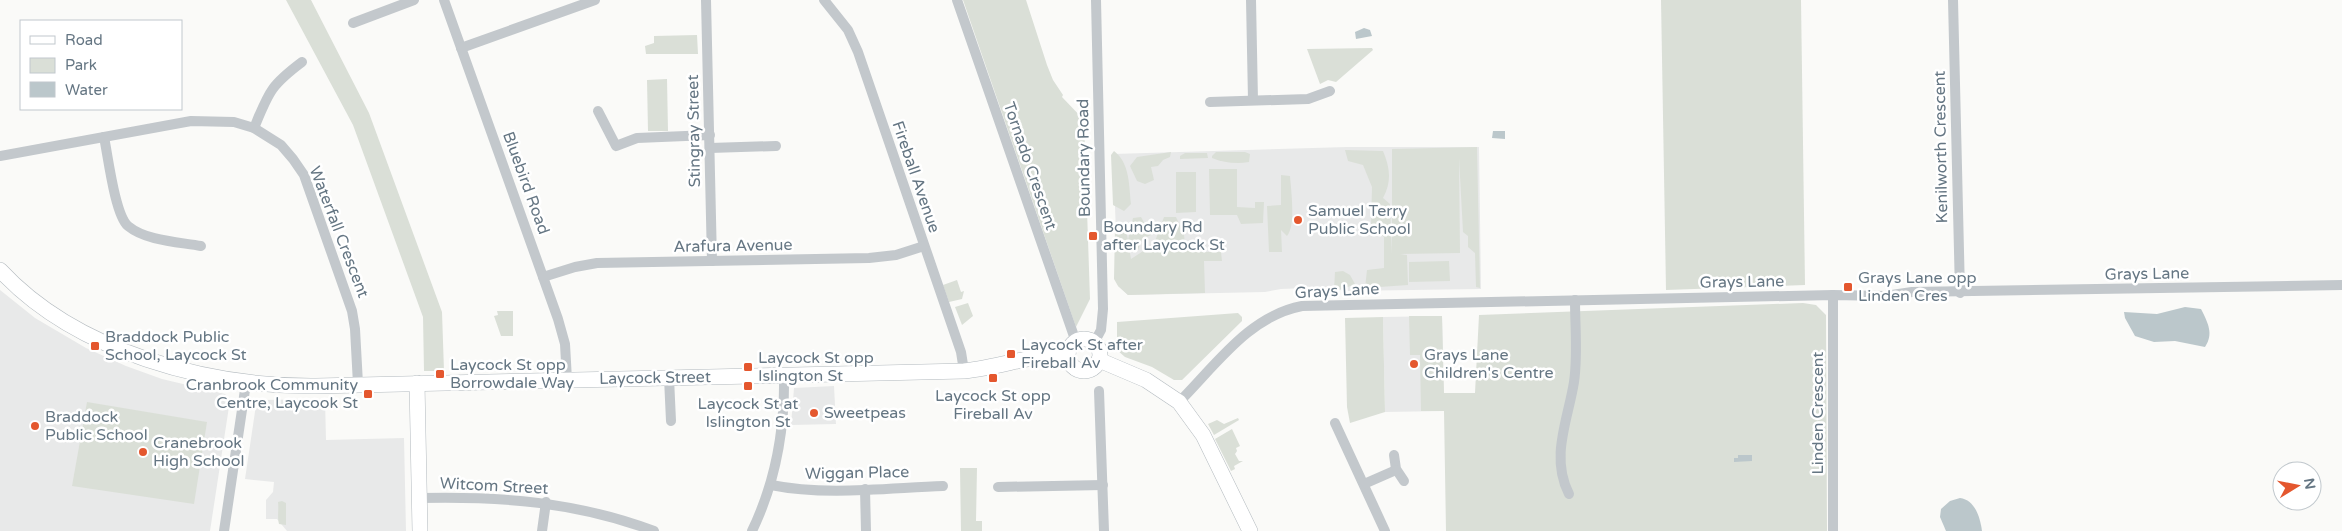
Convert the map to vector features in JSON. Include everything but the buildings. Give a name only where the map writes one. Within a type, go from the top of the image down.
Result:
[{"type":"street","points":[[353,23],[414,0]]},
{"type":"street","name":"Bluebird Road","points":[[444,0],[562,332],[567,380]]},
{"type":"street","points":[[462,48],[595,0]]},
{"type":"street","name":"Stingray Street","points":[[706,0],[712,261]]},
{"type":"street","name":"Fireball Avenue","points":[[824,0],[839,18],[855,44],[961,352],[964,371]]},
{"type":"street","name":"Tornado Crescent","points":[[957,0],[1072,348]]},
{"type":"street","name":"Boundary Road","points":[[1094,343],[1100,330],[1103,310],[1096,0]]},
{"type":"street","points":[[1251,0],[1253,100]]},
{"type":"street","name":"Kenilworth Crescent","points":[[1953,0],[1960,293]]},
{"type":"street","points":[[254,128],[265,100],[275,84],[302,62]]},
{"type":"street","points":[[1210,102],[1308,99],[1330,91]]},
{"type":"street","points":[[598,111],[616,146],[644,137],[710,135]]},
{"type":"street","name":"Waterfall Crescent","points":[[0,156],[191,121],[216,120],[234,122],[254,128],[274,139],[288,152],[299,167],[308,185],[352,311],[355,329],[358,384]]},
{"type":"street","points":[[104,137],[119,211],[126,225],[138,232],[153,237],[201,246]]},
{"type":"street","points":[[710,148],[776,146]]},
{"type":"street","name":"Arafura Avenue","points":[[544,277],[575,266],[597,263],[869,258],[896,255],[924,246]]},
{"type":"street","name":"Laycock Street","points":[[0,270],[28,296],[65,321],[129,353],[184,371],[246,383],[287,386],[964,371],[986,368],[1072,348]]},
{"type":"street","name":"Grays Lane","points":[[1180,402],[1256,324],[1290,308],[1316,305],[1833,295],[1885,296],[1912,292],[1960,293],[2342,286]]},
{"type":"street","name":"Linden Crescent","points":[[1833,295],[1833,531]]},
{"type":"street","points":[[1569,494],[1562,479],[1561,451],[1562,431],[1574,381],[1575,300]]},
{"type":"street","points":[[1085,340],[1094,343],[1100,354],[1099,360],[1093,368],[1083,371],[1074,367],[1068,359],[1072,348],[1085,340]]},
{"type":"street","points":[[1099,360],[1159,386],[1180,402],[1203,434],[1250,531]]},
{"type":"street","points":[[752,531],[771,485],[782,428],[784,375]]},
{"type":"street","points":[[669,378],[671,421]]},
{"type":"street","points":[[224,531],[246,383]]},
{"type":"street","points":[[417,384],[420,531]]},
{"type":"street","points":[[1099,391],[1104,531]]},
{"type":"street","points":[[1335,423],[1385,531]]},
{"type":"street","points":[[1394,455],[1396,470],[1404,480]]},
{"type":"street","points":[[1364,484],[1396,470]]},
{"type":"street","name":"Wiggan Place","points":[[771,485],[796,489],[943,486]]},
{"type":"street","points":[[998,487],[1103,485]]},
{"type":"street","points":[[865,489],[866,531]]},
{"type":"street","name":"Witcom Street","points":[[419,498],[478,497],[546,502],[598,513],[654,531]]},
{"type":"street","points":[[542,531],[546,502]]},
{"type":"shaded area","name":"Samuel Terry Public School","points":[[1347,147],[1479,147],[1481,289],[1343,291],[1332,287],[1281,289],[1265,292],[1128,295],[1118,286],[1113,154]]},
{"type":"shaded area","name":"Cranebrook High School","points":[[0,290],[35,318],[86,348],[126,366],[162,379],[225,394],[230,400],[210,531],[0,531]]},
{"type":"shaded area","name":"Grays Lane Children's Centre","points":[[1442,316],[1444,411],[1385,412],[1383,317]]},
{"type":"shaded area","name":"Sweetpeas","points":[[834,386],[836,424],[791,425],[794,388]]},
{"type":"shaded area","points":[[325,399],[326,440],[404,438],[406,531],[287,531],[277,519],[266,519],[266,500],[273,492],[274,482],[245,479],[256,405],[263,400]]},
{"type":"green space","points":[[286,0],[311,0],[369,113],[442,312],[444,371],[424,371],[423,317],[353,125]]},
{"type":"green space","points":[[963,0],[1026,0],[1053,80],[1063,95],[1062,97],[1084,120],[1090,299],[1076,327]]},
{"type":"green space","points":[[1661,0],[1801,0],[1805,285],[1666,290]]},
{"type":"green space","points":[[697,35],[698,54],[646,54],[645,46],[654,43],[654,36]]},
{"type":"green space","points":[[1372,48],[1373,50],[1336,82],[1328,80],[1320,84],[1307,49]]},
{"type":"green space","points":[[667,79],[668,131],[648,131],[647,80]]},
{"type":"green space","points":[[1477,147],[1480,288],[1476,287],[1475,253],[1468,247],[1468,236],[1463,232],[1459,158],[1460,253],[1400,254],[1407,255],[1408,285],[1365,288],[1367,270],[1384,268],[1384,237],[1371,226],[1372,187],[1363,165],[1348,161],[1345,150],[1383,151],[1389,180],[1383,198],[1390,204],[1392,254],[1392,149]]},
{"type":"green space","points":[[1114,151],[1126,168],[1129,182],[1131,204],[1124,211],[1113,205],[1111,155]]},
{"type":"green space","points":[[1171,152],[1170,157],[1163,160],[1158,166],[1151,167],[1154,180],[1145,184],[1137,181],[1130,166],[1137,157]]},
{"type":"green space","points":[[1216,152],[1245,152],[1250,154],[1249,162],[1230,163],[1212,158]]},
{"type":"green space","points":[[1185,153],[1207,153],[1208,158],[1180,159],[1180,156]]},
{"type":"green space","points":[[1209,169],[1237,169],[1237,207],[1255,208],[1255,202],[1264,202],[1263,223],[1241,224],[1237,215],[1210,215]]},
{"type":"green space","points":[[1176,172],[1196,172],[1196,212],[1176,213]]},
{"type":"green space","points":[[1281,175],[1290,176],[1292,208],[1290,231],[1287,236],[1281,230],[1282,252],[1269,252],[1267,206],[1281,205]]},
{"type":"green space","points":[[1141,217],[1151,235],[1142,239],[1138,250],[1133,243],[1128,242],[1131,259],[1154,244],[1164,217],[1176,217],[1184,234],[1185,245],[1197,252],[1221,252],[1222,261],[1204,261],[1205,293],[1128,295],[1118,286],[1114,279],[1115,228],[1125,226],[1128,240],[1133,218]]},
{"type":"green space","points":[[1449,261],[1450,281],[1409,282],[1409,262]]},
{"type":"green space","points":[[1343,271],[1350,275],[1355,284],[1343,289],[1334,290],[1335,272]]},
{"type":"green space","points":[[957,280],[961,292],[964,291],[962,299],[949,302],[943,285]]},
{"type":"green space","points":[[968,303],[973,316],[962,325],[955,307]]},
{"type":"green space","points":[[1803,303],[1816,305],[1826,315],[1827,531],[1446,531],[1444,411],[1421,411],[1420,355],[1410,355],[1409,316],[1442,316],[1444,393],[1475,393],[1479,315]]},
{"type":"green space","points":[[497,311],[513,311],[513,336],[501,336],[494,316],[498,315]]},
{"type":"green space","points":[[1238,313],[1242,317],[1242,321],[1182,380],[1174,380],[1152,367],[1125,357],[1117,350],[1117,322]]},
{"type":"green space","points":[[1383,317],[1385,412],[1350,423],[1347,407],[1345,318]]},
{"type":"green space","points":[[87,402],[207,422],[194,504],[72,486]]},
{"type":"green space","points":[[1238,418],[1239,420],[1214,435],[1208,424],[1217,420],[1224,424]]},
{"type":"green space","points":[[1232,429],[1240,446],[1236,448],[1235,454],[1239,461],[1243,461],[1234,466],[1235,469],[1231,471],[1215,439]]},
{"type":"green space","points":[[960,468],[977,468],[976,521],[982,521],[982,531],[961,531]]},
{"type":"green space","points":[[278,502],[286,503],[286,525],[279,524],[278,521]]},
{"type":"water","points":[[1364,28],[1370,30],[1372,36],[1356,39],[1355,32]]},
{"type":"water","points":[[1493,131],[1505,131],[1505,139],[1492,138]]},
{"type":"water","points":[[2185,307],[2201,309],[2210,333],[2205,347],[2175,341],[2154,342],[2135,336],[2125,318],[2124,312],[2157,314]]},
{"type":"water","points":[[1738,455],[1752,455],[1752,461],[1734,462],[1734,458],[1738,458]]},
{"type":"water","points":[[1960,498],[1969,502],[1976,510],[1982,531],[1946,531],[1940,517],[1941,509],[1950,501]]},
{"type":"place","name":"Samuel Terry Public School","points":[[1298,220]]},
{"type":"place","name":"Boundary Rd after Laycock St","points":[[1093,236]]},
{"type":"place","name":"Grays Lane opp Linden Cres","points":[[1848,287]]},
{"type":"place","name":"Braddock Public School, Laycock St","points":[[95,346]]},
{"type":"place","name":"Laycock St after Fireball Av","points":[[1011,354]]},
{"type":"place","name":"Grays Lane Children's Centre","points":[[1414,364]]},
{"type":"place","name":"Laycock St opp Islington St","points":[[748,367]]},
{"type":"place","name":"Laycock St opp Borrowdale Way","points":[[440,374]]},
{"type":"place","name":"Laycock St opp Fireball Av","points":[[993,378]]},
{"type":"place","name":"Laycock St at Islington St","points":[[748,386]]},
{"type":"place","name":"Cranbrook Community Centre, Laycook St","points":[[368,394]]},
{"type":"place","name":"Sweetpeas","points":[[814,413]]},
{"type":"place","name":"Braddock Public School","points":[[35,426]]},
{"type":"place","name":"Cranebrook High School","points":[[143,452]]}]
